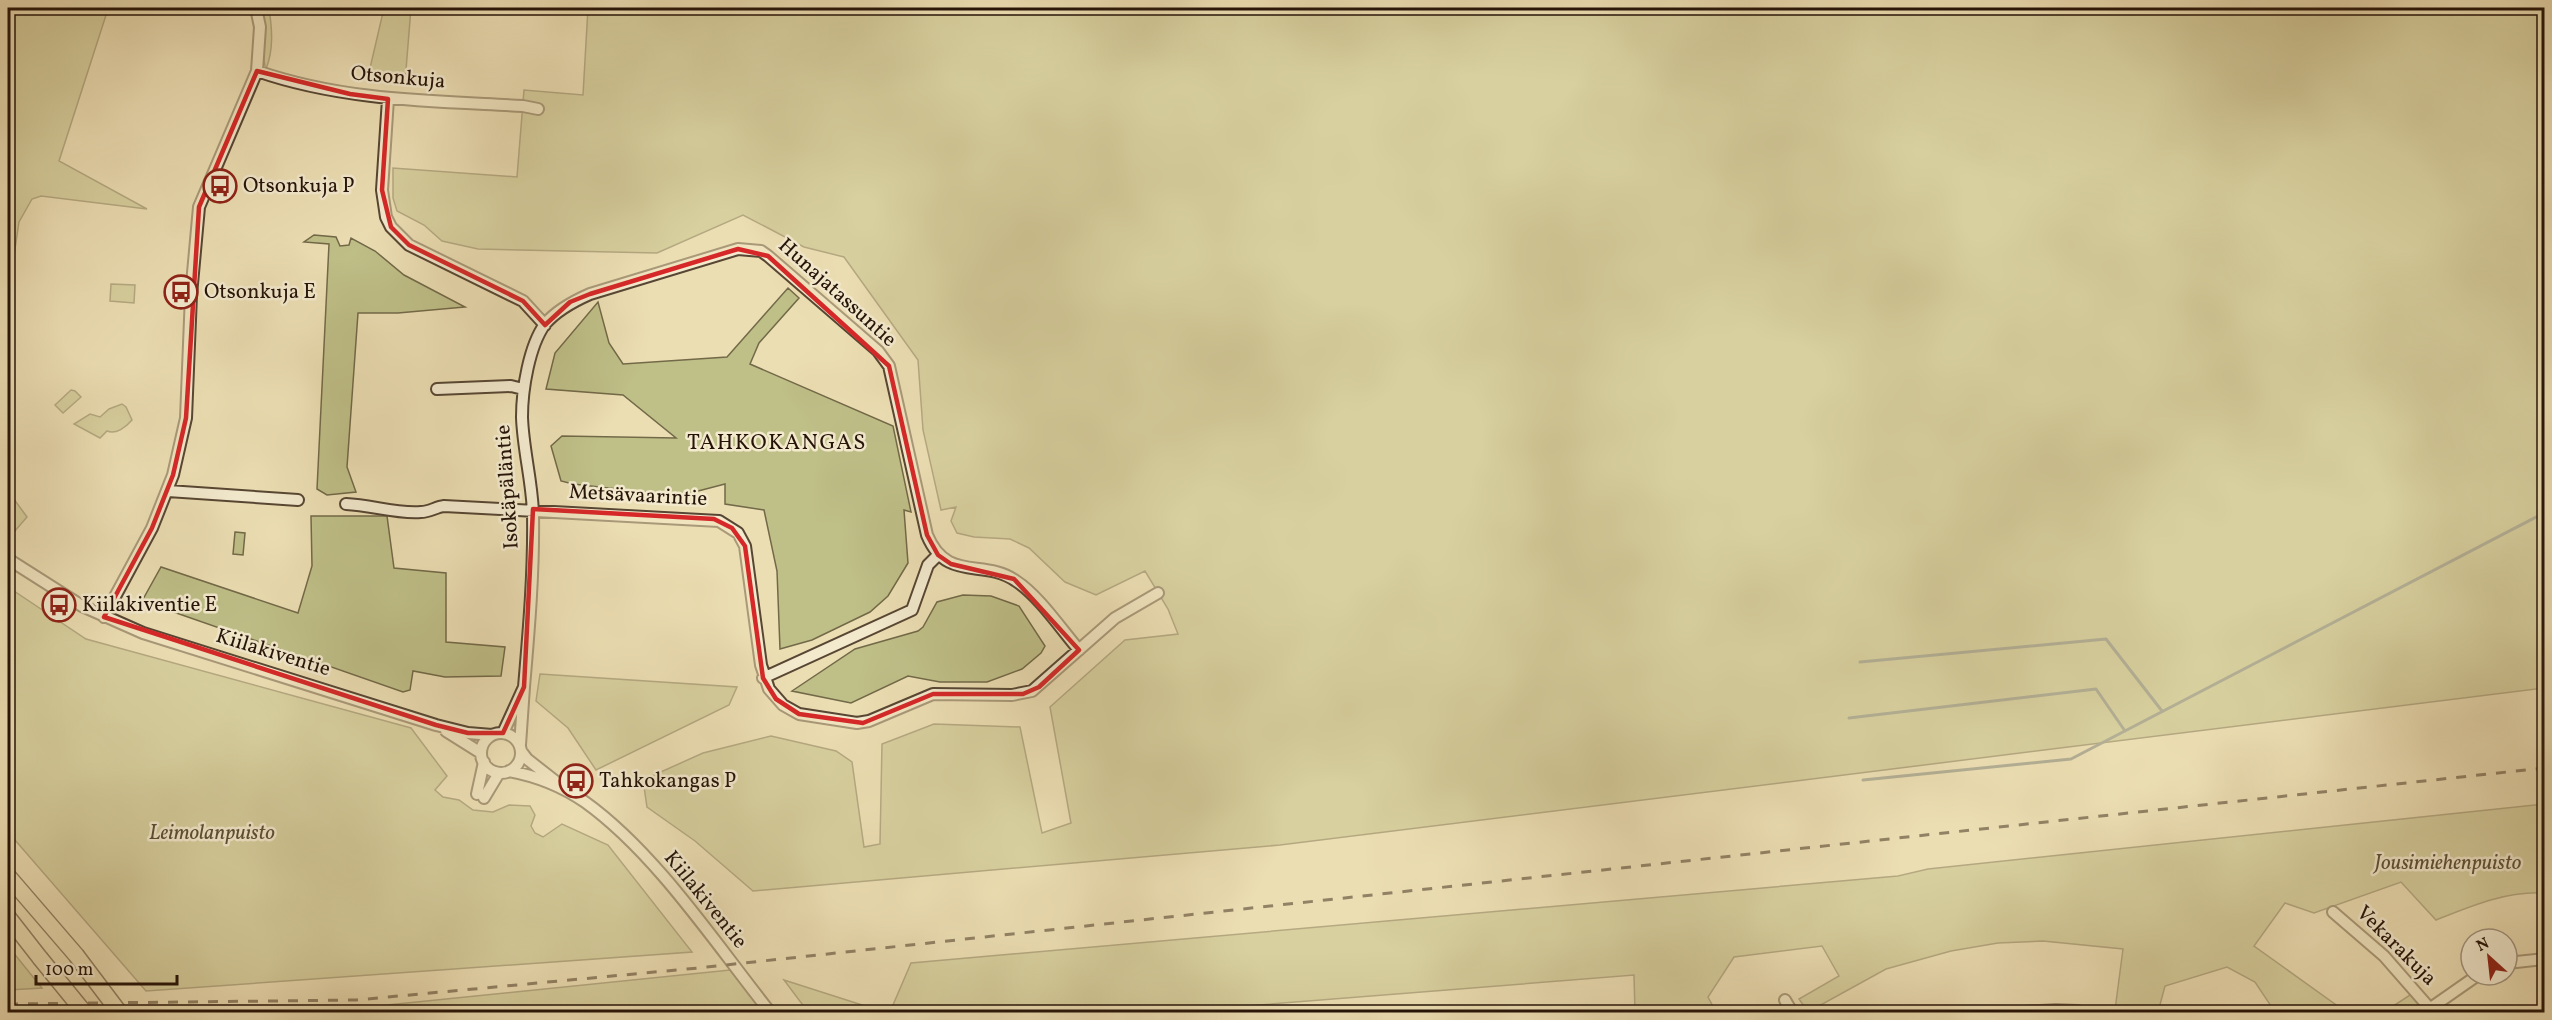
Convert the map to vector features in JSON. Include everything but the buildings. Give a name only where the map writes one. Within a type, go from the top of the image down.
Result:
[{"type":"highway","points":[[8,876],[120,1012]]},
{"type":"highway","points":[[8,917],[84,1012]]},
{"type":"street","points":[[104,617],[152,528],[168,490],[186,418],[191,284],[199,207],[257,71],[260,38],[256,8]]},
{"type":"street","name":"Otsonkuja","points":[[257,71],[350,94],[388,99],[523,106],[538,109]]},
{"type":"street","points":[[388,99],[381,190],[382,203],[391,227],[409,245],[523,301],[545,325]]},
{"type":"street","name":"Hunajatassuntie","points":[[545,325],[570,302],[590,294],[738,249],[761,251],[878,351],[890,366],[927,535],[938,555]]},
{"type":"street","name":"Isokäpäläntie","points":[[520,748],[532,574],[533,510],[522,418],[523,389],[532,354],[545,325]]},
{"type":"street","points":[[437,389],[511,386],[523,389]]},
{"type":"street","points":[[168,490],[298,500]]},
{"type":"street","name":"Metsävaarintie","points":[[346,504],[366,505],[380,511],[423,512],[444,506],[714,519],[732,528],[745,546],[764,678],[776,699],[799,714],[863,723],[933,694],[1023,694],[1039,687],[1115,618],[1158,593]]},
{"type":"street","points":[[764,678],[912,610],[928,565],[938,555],[951,564],[1001,574],[1014,579],[1034,598],[1079,650]]},
{"type":"street","name":"Kiilakiventie","points":[[8,559],[82,606],[143,633],[436,725],[497,734]]},
{"type":"street","name":"Isokäpäläntie","points":[[497,734],[524,687]]},
{"type":"street","name":"Kiilakiventie","points":[[436,725],[482,757]]},
{"type":"street","points":[[497,734],[513,737],[520,748],[519,762],[504,772],[480,796],[484,743],[497,734]]},
{"type":"street","name":"Kiilakiventie","points":[[520,748],[527,759],[609,821],[643,855],[770,1012]]},
{"type":"street","points":[[482,757],[491,770],[504,772]]},
{"type":"street","name":"Kiilakiventie","points":[[504,772],[539,778],[574,796]]},
{"type":"street","name":"Vekarakuja","points":[[2333,912],[2384,956],[2429,1011]]},
{"type":"street","points":[[2519,962],[2544,959]]},
{"type":"street","points":[[2429,1011],[2462,987]]},
{"type":"street","points":[[1785,1000],[1792,1012]]},
{"type":"street","points":[[2024,1012],[2078,1011]]},
{"type":"highlighted area","points":[[257,71],[350,94],[388,99],[382,190],[391,227],[409,245],[523,301],[545,325],[570,302],[590,294],[738,249],[768,256],[889,366],[927,535],[938,555],[951,564],[1014,579],[1079,650],[1039,687],[1023,694],[933,694],[863,723],[799,714],[776,699],[763,678],[745,546],[732,528],[714,519],[533,509],[524,687],[503,733],[468,733],[436,725],[104,617],[152,528],[173,475],[186,418],[199,207]]},
{"type":"green space","points":[[8,8],[113,8],[107,12],[59,161],[147,209],[41,196],[32,199],[19,222],[13,262],[8,274]]},
{"type":"green space","points":[[262,8],[269,8],[271,31],[270,54],[266,69],[263,50]]},
{"type":"green space","points":[[384,8],[411,8],[405,82],[367,81]]},
{"type":"green space","points":[[588,8],[2544,8],[2544,688],[1280,845],[753,891],[695,841],[647,807],[643,780],[703,753],[771,736],[836,751],[852,762],[864,847],[880,844],[882,744],[934,724],[1020,727],[1042,833],[1071,823],[1050,707],[1125,640],[1178,634],[1168,609],[1145,571],[1096,595],[1065,582],[1029,548],[1010,539],[974,537],[957,533],[951,521],[956,507],[941,510],[923,430],[918,360],[844,257],[804,247],[743,215],[657,253],[478,249],[442,241],[424,225],[397,211],[393,198],[393,168],[517,177],[524,90],[583,95]]},
{"type":"green space","points":[[314,235],[336,237],[340,246],[349,245],[351,238],[375,251],[404,275],[465,307],[398,313],[358,313],[347,467],[356,492],[327,495],[317,489],[329,244],[304,242]]},
{"type":"green space","points":[[111,284],[135,285],[134,303],[110,301]]},
{"type":"green space","points":[[788,288],[799,298],[759,343],[750,364],[893,426],[911,512],[904,510],[908,563],[888,596],[870,612],[812,640],[780,649],[777,571],[764,510],[725,504],[725,484],[679,496],[561,481],[551,446],[562,436],[676,438],[623,395],[546,389],[555,353],[598,302],[609,343],[623,364],[727,357]]},
{"type":"green space","points":[[71,390],[81,397],[63,413],[55,405]]},
{"type":"green space","points":[[122,404],[126,407],[132,420],[117,431],[107,431],[100,438],[74,424],[90,414],[100,417],[109,409]]},
{"type":"green space","points":[[8,491],[27,517],[8,539]]},
{"type":"green space","points":[[311,516],[387,516],[394,568],[446,573],[446,642],[505,647],[501,676],[445,677],[413,671],[410,690],[403,692],[142,601],[161,567],[298,613],[312,566]]},
{"type":"green space","points":[[235,532],[245,533],[243,555],[233,554]]},
{"type":"green space","name":"Leimolanpuisto","points":[[8,587],[86,639],[411,728],[447,776],[435,790],[443,797],[459,800],[473,810],[493,812],[509,805],[530,806],[535,815],[531,826],[535,833],[543,837],[562,824],[608,845],[692,952],[146,991],[8,832]]},
{"type":"green space","points":[[963,595],[991,596],[1019,606],[1045,646],[1041,653],[1022,669],[987,682],[940,682],[908,676],[851,703],[792,691],[855,649],[918,631],[923,627],[937,602]]},
{"type":"green space","points":[[540,674],[737,687],[729,705],[596,770],[568,728],[536,701]]},
{"type":"green space","name":"Jousimiehenpuisto","points":[[2544,804],[2544,893],[2502,897],[2436,920],[2401,882],[2314,913],[2285,903],[2254,946],[2346,1012],[2275,1012],[2255,982],[2227,967],[2165,986],[2158,1012],[2115,1010],[2123,949],[2043,941],[1998,943],[1951,951],[1886,969],[1808,1012],[1799,999],[1839,976],[1822,946],[1734,957],[1708,997],[1716,1012],[1635,1012],[1634,975],[1191,1012],[890,1012],[911,963],[1898,876],[1928,869]]},
{"type":"green space","points":[[8,946],[42,988],[8,990]]},
{"type":"green space","points":[[730,970],[763,1012],[132,1012],[128,1007],[387,1005]]},
{"type":"green space","points":[[784,980],[884,1012],[808,1012]]},
{"type":"green space","points":[[2413,993],[2420,1002],[2417,1012],[2384,1012]]},
{"type":"waterway","points":[[1863,780],[2071,759],[2544,513]]},
{"type":"waterway","points":[[1860,662],[2106,639],[2162,711]]},
{"type":"waterway","points":[[1849,718],[2096,689],[2125,731]]},
{"type":"railway","points":[[8,1004],[356,1000],[698,968],[2544,768]]},
{"type":"place","name":"Otsonkuja P","points":[[220,186]]},
{"type":"place","name":"Otsonkuja E","points":[[181,292]]},
{"type":"place","name":"Kiilakiventie E","points":[[59,605]]},
{"type":"place","name":"Tahkokangas P","points":[[576,781]]},
{"type":"district","name":"TAHKOKANGAS","points":[[777,443]]}]
